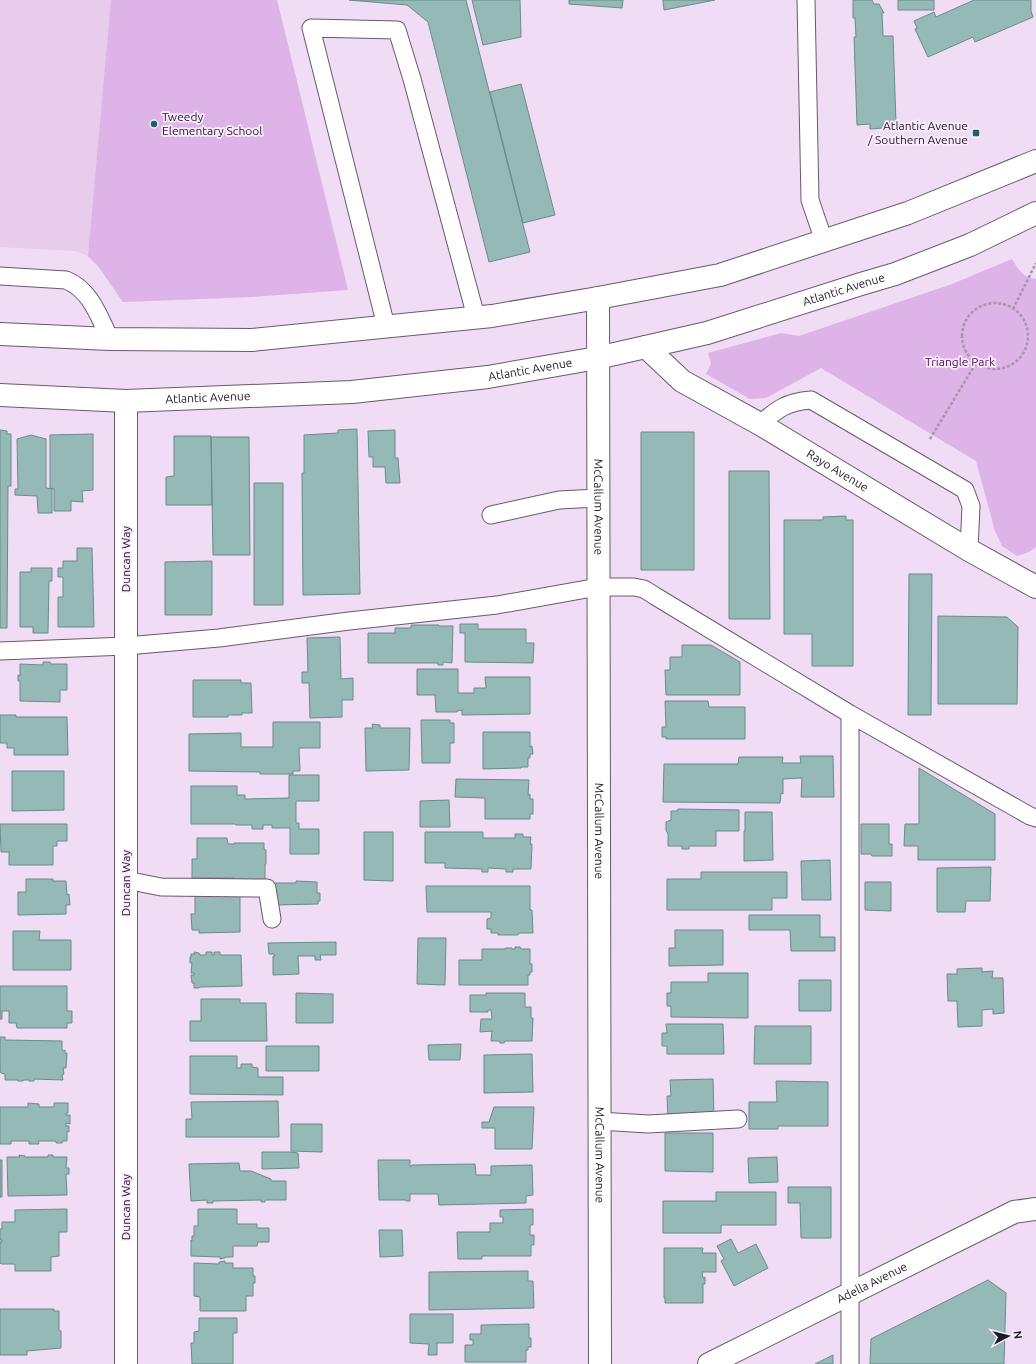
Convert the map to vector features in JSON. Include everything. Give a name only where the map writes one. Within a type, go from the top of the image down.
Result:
[{"type":"street","points":[[0,334],[110,339],[252,340],[476,317],[598,298],[720,275],[908,213],[1036,161]]},
{"type":"street","name":"Atlantic Avenue","points":[[0,395],[126,401],[352,392],[488,377],[598,358],[707,334],[895,274],[970,245],[1036,213]]},
{"type":"street","name":"McCallum Avenue","points":[[598,298],[600,1364]]},
{"type":"street","name":"Rayo Avenue","points":[[646,347],[682,381],[760,424],[970,550],[1036,587]]},
{"type":"street","name":"Duncan Way","points":[[126,401],[126,1364]]},
{"type":"street","name":"Adella Avenue","points":[[710,1364],[1014,1212],[1036,1209]]},
{"type":"lane","points":[[806,0],[810,200],[824,241]]},
{"type":"lane","points":[[386,326],[311,28],[397,30],[412,79],[476,317]]},
{"type":"lane","points":[[0,276],[66,280],[74,283],[88,295],[110,339]]},
{"type":"lane","points":[[760,424],[778,409],[796,401],[811,400],[965,490],[971,506],[970,550]]},
{"type":"lane","points":[[491,515],[560,500],[598,498]]},
{"type":"lane","points":[[0,651],[126,646],[219,638],[349,621],[497,605],[598,587],[634,587],[644,589],[850,714],[1036,818]]},
{"type":"lane","points":[[850,714],[850,1364]]},
{"type":"lane","points":[[126,880],[161,887],[267,888],[272,919]]},
{"type":"lane","points":[[599,1121],[648,1124],[738,1119]]},
{"type":"path","points":[[1013,309],[1036,263]]},
{"type":"path","points":[[991,304],[1003,304],[1013,309],[1026,325],[1028,335],[1027,345],[1022,354],[1015,362],[1006,367],[996,369],[985,368],[976,363],[968,355],[963,345],[962,333],[965,323],[971,313],[980,306],[991,304]]},
{"type":"path","points":[[930,439],[976,363]]},
{"type":"shaded area","name":"Tweedy Elementary School","points":[[0,0],[277,0],[348,290],[251,297],[123,302],[98,266],[88,256],[75,251],[0,247]]},
{"type":"green space","name":"Tweedy Elementary School","points":[[111,0],[277,0],[348,290],[251,297],[123,302],[98,266],[88,256]]},
{"type":"green space","name":"Triangle Park","points":[[1012,259],[1024,275],[1036,279],[1036,547],[1029,552],[1017,556],[1002,546],[995,531],[976,461],[821,368],[766,398],[750,399],[706,374],[711,364],[708,353],[781,333],[799,336],[952,284]]},
{"type":"building","points":[[349,0],[466,0],[530,252],[489,262],[428,22],[407,5]]},
{"type":"building","points":[[472,0],[520,0],[521,37],[483,45]]},
{"type":"building","points":[[569,0],[623,0],[622,8],[569,4]]},
{"type":"building","points":[[663,0],[715,0],[664,10]]},
{"type":"building","points":[[853,0],[872,0],[874,4],[879,4],[884,13],[882,13],[883,36],[893,36],[896,123],[883,124],[883,128],[870,129],[870,124],[857,125],[854,37],[856,37],[855,18],[853,18]]},
{"type":"building","points":[[898,0],[934,0],[934,10],[898,10]]},
{"type":"building","points":[[974,0],[1031,0],[1031,11],[1033,17],[975,42],[973,37],[928,57],[915,29],[917,28],[914,21],[934,12],[936,17]]},
{"type":"building","points":[[521,84],[555,215],[523,223],[490,92]]},
{"type":"building","points":[[357,429],[360,594],[303,595],[302,473],[304,473],[304,435],[338,433],[338,430]]},
{"type":"building","points":[[0,430],[7,431],[7,434],[11,434],[11,486],[8,486],[7,628],[0,628]]},
{"type":"building","points":[[395,430],[395,458],[398,458],[400,483],[386,483],[385,467],[373,467],[373,457],[369,457],[368,431]]},
{"type":"building","points":[[641,432],[694,432],[694,570],[641,570]]},
{"type":"building","points":[[93,434],[93,490],[82,491],[83,502],[71,501],[71,511],[54,511],[54,489],[50,488],[50,435]]},
{"type":"building","points":[[31,435],[46,439],[46,488],[52,489],[52,513],[38,513],[37,496],[15,495],[15,489],[18,489],[17,439]]},
{"type":"building","points":[[174,436],[211,436],[212,505],[166,505],[166,477],[174,476]]},
{"type":"building","points":[[211,437],[249,437],[250,555],[213,555]]},
{"type":"building","points":[[729,471],[769,471],[770,619],[729,619]]},
{"type":"building","points":[[254,483],[283,483],[283,605],[254,605]]},
{"type":"building","points":[[846,516],[846,520],[853,520],[853,666],[812,666],[812,634],[784,634],[784,520],[823,520],[823,517]]},
{"type":"building","points":[[77,548],[92,548],[94,627],[58,627],[58,597],[63,597],[63,577],[58,577],[58,568],[63,568],[63,561],[77,561]]},
{"type":"building","points":[[212,561],[212,615],[165,615],[165,562]]},
{"type":"building","points":[[31,568],[52,568],[52,581],[49,581],[48,633],[33,633],[33,627],[20,627],[20,572],[31,572]]},
{"type":"building","points":[[909,574],[932,574],[931,715],[908,715]]},
{"type":"building","points":[[938,616],[1007,617],[1018,627],[1017,704],[938,704]]},
{"type":"building","points":[[460,624],[478,624],[478,629],[526,629],[526,643],[534,643],[533,663],[465,662],[465,633],[460,633]]},
{"type":"building","points":[[411,625],[453,626],[452,663],[443,662],[443,665],[438,665],[438,663],[368,663],[368,633],[395,633],[395,628],[411,628]]},
{"type":"building","points":[[340,637],[341,679],[353,678],[353,700],[342,700],[342,717],[310,718],[309,683],[302,683],[302,672],[308,672],[307,638]]},
{"type":"building","points":[[682,645],[711,645],[740,662],[740,695],[666,695],[665,670],[670,670],[670,657],[682,657]]},
{"type":"building","points":[[43,662],[50,662],[51,664],[67,664],[67,690],[60,690],[60,702],[20,701],[20,681],[18,681],[18,675],[20,676],[20,664],[43,665]]},
{"type":"building","points":[[417,669],[458,669],[458,693],[474,693],[474,688],[486,688],[485,677],[530,677],[530,714],[462,715],[462,710],[457,712],[436,712],[435,695],[417,695]]},
{"type":"building","points":[[193,680],[241,680],[241,683],[251,683],[252,713],[228,715],[228,717],[193,717]]},
{"type":"building","points":[[665,701],[708,701],[709,707],[745,707],[745,739],[666,739],[666,737],[662,737],[662,727],[666,727]]},
{"type":"building","points":[[0,715],[16,715],[16,717],[67,717],[68,755],[14,755],[14,748],[7,748],[7,743],[0,743]]},
{"type":"building","points":[[421,720],[450,720],[450,723],[454,723],[454,743],[450,743],[450,763],[422,763]]},
{"type":"building","points":[[273,722],[320,722],[320,748],[299,748],[300,771],[293,771],[293,774],[260,774],[260,772],[189,771],[189,734],[241,733],[241,747],[273,747]]},
{"type":"building","points":[[372,724],[380,725],[380,728],[410,728],[409,770],[366,771],[365,728],[373,728]]},
{"type":"building","points":[[483,732],[530,732],[530,747],[532,746],[533,754],[530,754],[530,758],[528,758],[528,767],[483,769]]},
{"type":"building","points":[[800,756],[833,756],[834,797],[801,797],[802,778],[783,779],[783,794],[781,793],[780,803],[663,802],[664,764],[738,764],[739,757],[783,757],[782,763],[801,763]]},
{"type":"building","points":[[919,768],[995,814],[995,860],[918,860],[918,846],[904,846],[905,824],[919,824]]},
{"type":"building","points":[[12,771],[64,771],[64,810],[12,811]]},
{"type":"building","points":[[289,775],[319,775],[319,801],[296,801],[296,823],[299,823],[299,829],[319,829],[319,854],[290,854],[290,828],[272,828],[272,825],[263,825],[263,829],[252,829],[252,825],[191,824],[191,786],[237,786],[237,795],[245,795],[245,799],[289,798]]},
{"type":"building","points":[[456,779],[529,780],[528,795],[530,794],[530,799],[533,799],[533,814],[530,814],[530,819],[485,819],[485,798],[455,797]]},
{"type":"building","points":[[449,800],[450,827],[420,827],[420,801]]},
{"type":"building","points":[[678,809],[739,810],[739,831],[716,831],[716,846],[689,846],[689,849],[682,849],[682,846],[668,846],[666,822],[671,820],[671,811],[677,811]]},
{"type":"building","points":[[745,812],[772,812],[773,860],[744,861]]},
{"type":"building","points":[[0,824],[67,824],[67,841],[57,841],[57,846],[53,846],[53,865],[9,865],[9,852],[1,852]]},
{"type":"building","points":[[861,824],[889,824],[889,844],[892,844],[892,856],[872,856],[871,854],[861,854]]},
{"type":"building","points":[[364,832],[393,832],[393,881],[364,880]]},
{"type":"building","points":[[425,832],[483,832],[483,838],[515,838],[515,834],[523,834],[523,837],[531,837],[531,869],[513,869],[513,872],[506,872],[506,869],[488,868],[488,872],[482,872],[482,869],[445,868],[445,863],[425,863]]},
{"type":"building","points":[[197,838],[227,838],[228,844],[264,843],[264,849],[266,850],[265,880],[192,878],[192,859],[197,859]]},
{"type":"building","points":[[830,860],[831,900],[802,900],[801,861]]},
{"type":"building","points":[[991,867],[990,901],[966,901],[965,912],[937,912],[937,868]]},
{"type":"building","points":[[701,872],[787,872],[787,898],[772,898],[772,910],[667,910],[667,879],[701,879]]},
{"type":"building","points":[[26,879],[53,879],[53,881],[66,881],[67,895],[69,894],[70,905],[66,905],[66,914],[18,915],[18,892],[26,892]]},
{"type":"building","points":[[296,881],[317,882],[317,893],[320,893],[320,901],[318,901],[318,904],[274,905],[274,883],[296,883]]},
{"type":"building","points":[[865,882],[891,882],[891,911],[865,910]]},
{"type":"building","points":[[426,886],[530,886],[530,910],[532,910],[533,933],[498,935],[498,933],[491,933],[491,929],[487,929],[487,919],[491,918],[491,912],[427,912]]},
{"type":"building","points":[[195,893],[240,893],[240,932],[199,933],[199,930],[192,930],[191,914],[195,914]]},
{"type":"building","points":[[749,915],[820,915],[820,937],[835,937],[835,951],[791,951],[790,930],[749,930]]},
{"type":"building","points":[[675,930],[723,930],[723,965],[669,966],[669,948],[675,948]]},
{"type":"building","points":[[13,931],[40,931],[39,940],[71,940],[71,970],[13,970]]},
{"type":"building","points":[[418,938],[446,938],[445,985],[417,984]]},
{"type":"building","points":[[336,942],[336,955],[320,955],[321,960],[315,960],[315,956],[298,956],[299,974],[273,975],[273,956],[275,956],[274,954],[269,954],[268,943]]},
{"type":"building","points":[[515,947],[530,949],[530,964],[532,964],[532,972],[528,975],[528,985],[459,985],[459,960],[482,960],[482,949],[515,949]]},
{"type":"building","points":[[194,952],[199,953],[200,955],[206,955],[206,952],[212,952],[212,955],[214,955],[214,952],[220,952],[220,955],[241,955],[242,986],[194,988],[191,975],[194,975],[194,973],[191,973],[192,963],[190,963],[190,957],[191,954],[195,954]]},
{"type":"building","points":[[982,968],[982,972],[993,971],[992,978],[1003,978],[1004,1013],[993,1014],[993,1009],[982,1010],[982,1026],[958,1027],[957,1001],[948,1001],[947,974],[957,974],[957,969]]},
{"type":"building","points":[[708,973],[748,973],[748,1018],[671,1017],[671,1006],[667,1006],[667,993],[671,993],[671,982],[708,982]]},
{"type":"building","points":[[799,980],[831,980],[831,1011],[799,1011]]},
{"type":"building","points":[[0,986],[67,986],[67,1011],[72,1011],[72,1023],[67,1023],[67,1028],[17,1028],[16,1023],[9,1023],[9,1011],[2,1011],[2,1019],[0,1019]]},
{"type":"building","points":[[296,993],[333,994],[333,1023],[296,1023]]},
{"type":"building","points":[[486,993],[525,993],[525,1007],[531,1007],[531,1018],[533,1018],[532,1041],[505,1041],[504,1043],[500,1043],[499,1041],[491,1041],[492,1031],[480,1032],[481,1019],[492,1019],[491,1010],[488,1010],[488,1012],[470,1012],[470,995],[486,995]]},
{"type":"building","points":[[201,999],[240,999],[240,1003],[266,1003],[267,1041],[190,1041],[190,1021],[201,1021]]},
{"type":"building","points":[[666,1024],[723,1024],[724,1054],[667,1054],[667,1046],[662,1046],[662,1033],[667,1033]]},
{"type":"building","points":[[755,1026],[811,1026],[811,1064],[754,1064]]},
{"type":"building","points":[[0,1037],[5,1037],[5,1040],[62,1041],[62,1049],[63,1051],[65,1050],[65,1053],[67,1053],[66,1068],[63,1068],[63,1080],[5,1080],[5,1074],[1,1073],[0,1071]]},
{"type":"building","points":[[461,1044],[460,1060],[429,1060],[428,1045]]},
{"type":"building","points":[[266,1046],[319,1046],[319,1071],[266,1071]]},
{"type":"building","points":[[532,1054],[533,1092],[484,1093],[484,1055]]},
{"type":"building","points":[[190,1056],[237,1056],[237,1068],[241,1068],[241,1064],[252,1064],[252,1067],[258,1068],[258,1077],[283,1077],[283,1095],[190,1094]]},
{"type":"building","points":[[713,1079],[714,1117],[668,1118],[667,1096],[671,1096],[670,1080]]},
{"type":"building","points":[[776,1081],[828,1082],[828,1126],[778,1126],[778,1129],[749,1129],[749,1102],[777,1102]]},
{"type":"building","points":[[278,1101],[279,1137],[186,1137],[186,1119],[192,1119],[191,1102]]},
{"type":"building","points":[[28,1103],[39,1104],[39,1107],[54,1107],[54,1103],[68,1103],[68,1113],[66,1113],[66,1115],[70,1115],[70,1124],[66,1123],[66,1126],[69,1126],[69,1132],[67,1131],[67,1141],[56,1143],[56,1141],[38,1141],[39,1144],[29,1144],[29,1141],[11,1141],[11,1144],[0,1144],[0,1107],[28,1107]]},
{"type":"building","points":[[494,1107],[534,1107],[532,1149],[495,1149],[495,1128],[482,1128],[482,1122],[489,1122]]},
{"type":"building","points":[[291,1124],[322,1124],[322,1152],[291,1151]]},
{"type":"building","points":[[665,1133],[713,1133],[713,1172],[665,1171]]},
{"type":"building","points":[[262,1152],[298,1153],[299,1168],[262,1169]]},
{"type":"building","points":[[19,1155],[25,1157],[48,1157],[48,1155],[53,1155],[53,1157],[67,1157],[66,1168],[69,1168],[69,1174],[66,1174],[67,1195],[8,1196],[7,1157],[20,1157]]},
{"type":"building","points":[[777,1157],[778,1182],[749,1183],[748,1158]]},
{"type":"building","points":[[0,1160],[2,1160],[2,1197],[0,1197]]},
{"type":"building","points":[[378,1160],[410,1160],[410,1167],[412,1165],[475,1164],[476,1175],[491,1175],[491,1166],[532,1165],[533,1195],[526,1196],[526,1203],[439,1205],[438,1194],[410,1194],[410,1201],[379,1200]]},
{"type":"building","points":[[239,1163],[240,1171],[251,1171],[271,1179],[271,1181],[286,1181],[286,1200],[265,1200],[265,1202],[261,1202],[261,1200],[213,1201],[213,1203],[207,1203],[207,1200],[191,1201],[189,1164]]},
{"type":"building","points":[[788,1187],[831,1187],[831,1238],[801,1238],[800,1203],[788,1203]]},
{"type":"building","points":[[716,1192],[776,1192],[776,1225],[721,1225],[721,1233],[663,1233],[663,1201],[716,1201]]},
{"type":"building","points":[[67,1209],[67,1232],[59,1232],[59,1256],[51,1257],[51,1271],[15,1271],[15,1264],[0,1263],[0,1242],[2,1242],[2,1240],[0,1240],[0,1229],[2,1229],[2,1222],[15,1222],[15,1210]]},
{"type":"building","points":[[198,1209],[237,1209],[237,1224],[257,1224],[257,1228],[269,1228],[269,1242],[258,1242],[257,1246],[233,1246],[233,1257],[225,1257],[220,1259],[220,1257],[191,1256],[191,1240],[192,1241],[192,1236],[194,1236],[194,1226],[198,1226]]},
{"type":"building","points":[[533,1209],[533,1225],[530,1225],[530,1235],[534,1235],[534,1245],[531,1245],[531,1256],[482,1256],[482,1259],[458,1259],[457,1232],[490,1232],[490,1223],[503,1223],[503,1217],[500,1217],[500,1210]]},
{"type":"building","points":[[379,1230],[402,1230],[403,1256],[380,1257]]},
{"type":"building","points":[[731,1239],[738,1253],[756,1244],[768,1268],[734,1286],[721,1261],[724,1259],[717,1246]]},
{"type":"building","points":[[664,1248],[703,1248],[702,1253],[716,1253],[716,1272],[702,1272],[703,1278],[705,1277],[705,1284],[703,1284],[703,1303],[665,1303]]},
{"type":"building","points":[[225,1261],[225,1263],[233,1263],[233,1268],[253,1268],[255,1283],[253,1283],[253,1296],[246,1296],[246,1311],[200,1311],[200,1297],[194,1296],[194,1263],[219,1264],[219,1262]]},
{"type":"building","points":[[528,1271],[528,1281],[533,1281],[534,1308],[429,1310],[429,1272]]},
{"type":"building","points":[[988,1280],[1006,1293],[1004,1364],[870,1364],[871,1339]]},
{"type":"building","points":[[0,1309],[54,1309],[54,1311],[59,1311],[61,1348],[27,1351],[27,1355],[0,1355]]},
{"type":"building","points":[[410,1314],[453,1314],[453,1343],[437,1343],[437,1355],[428,1355],[429,1344],[410,1343]]},
{"type":"building","points":[[199,1318],[237,1318],[237,1333],[233,1333],[233,1364],[192,1364],[191,1343],[194,1343],[194,1332],[199,1331]]},
{"type":"building","points":[[529,1324],[529,1338],[531,1338],[531,1347],[528,1347],[528,1350],[526,1350],[526,1362],[465,1362],[465,1345],[473,1345],[473,1340],[470,1340],[470,1334],[481,1334],[481,1325]]},
{"type":"building","points":[[833,1355],[833,1364],[815,1364]]},
{"type":"place","name":"Tweedy Elementary School","points":[[154,124]]},
{"type":"place","name":"Atlantic Avenue / Southern Avenue","points":[[976,133]]}]
